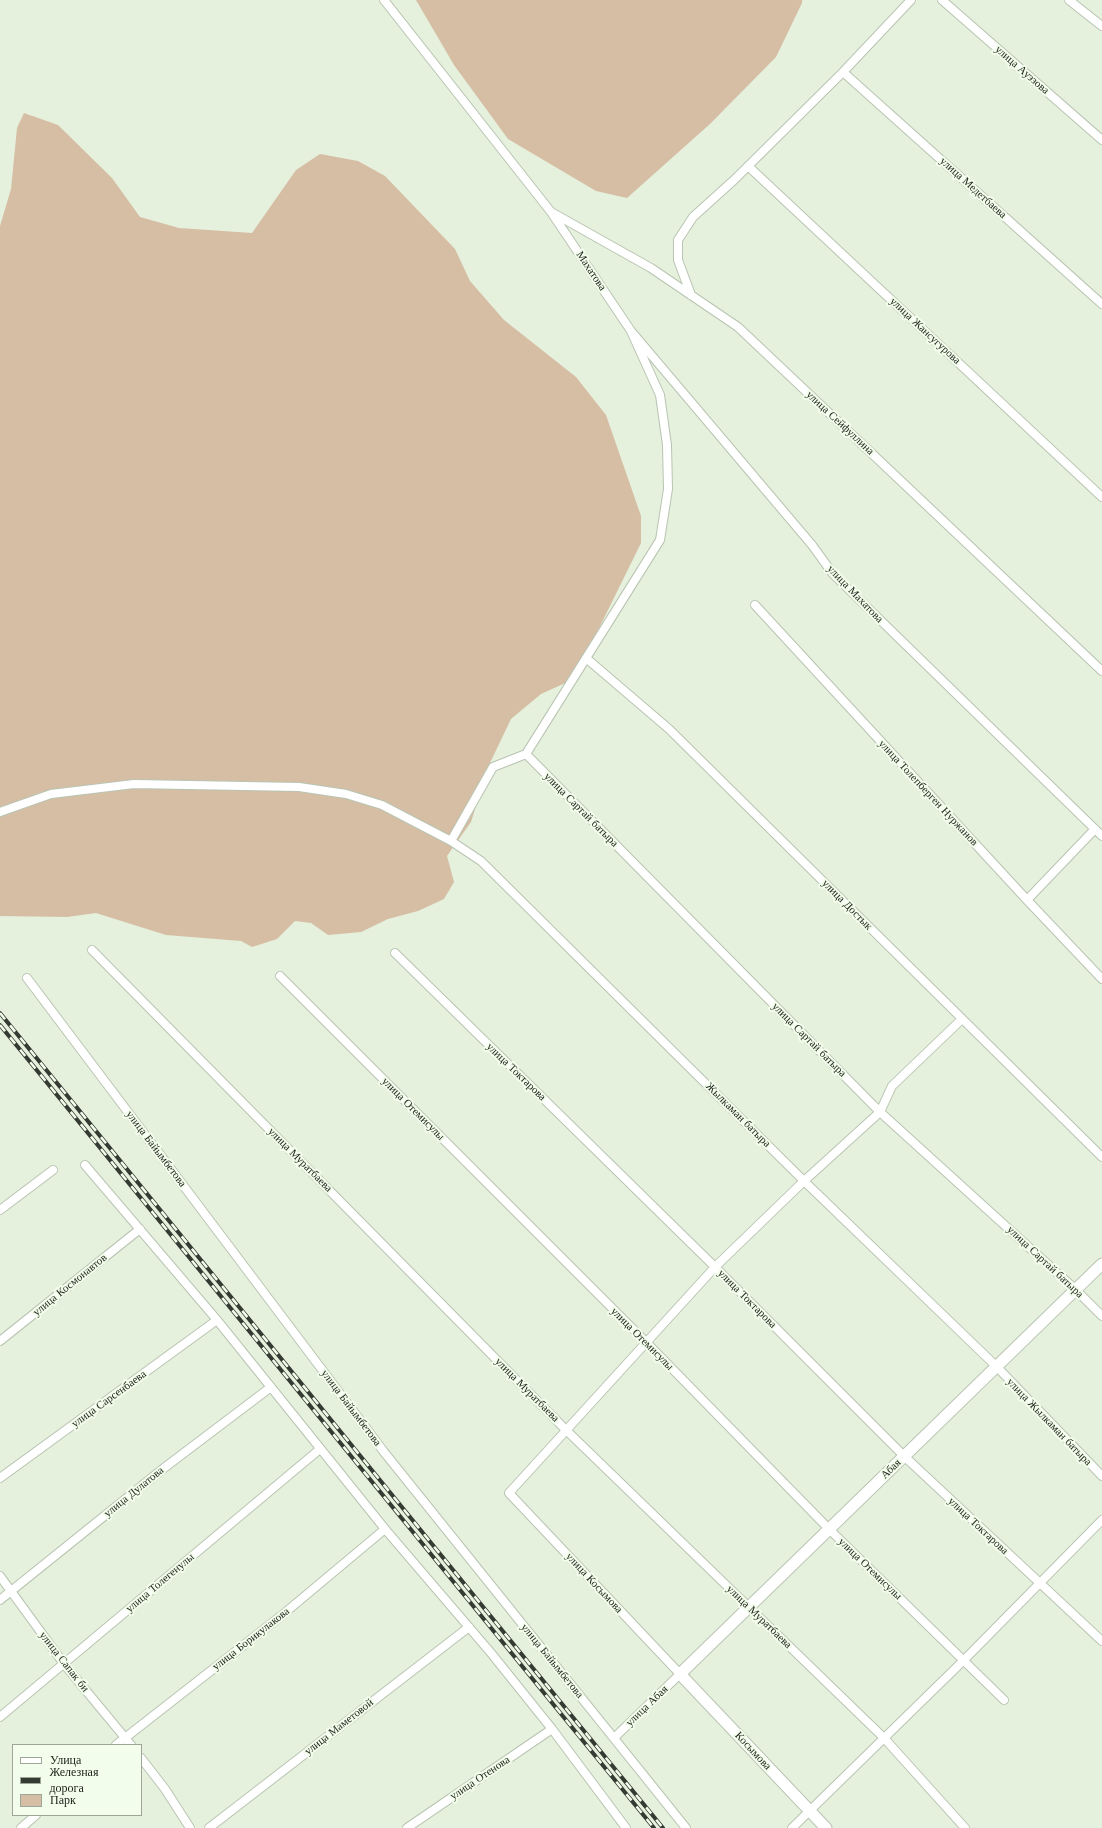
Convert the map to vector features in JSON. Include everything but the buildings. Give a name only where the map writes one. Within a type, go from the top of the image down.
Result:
[{"type":"street","name":"Махатова","points":[[384,0],[551,212],[631,331]]},
{"type":"street","points":[[691,295],[678,260],[678,240],[693,217],[734,180],[843,72],[911,0]]},
{"type":"street","name":"улица Ауэзова","points":[[942,0],[1102,140]]},
{"type":"street","points":[[1069,0],[1102,26]]},
{"type":"street","name":"улица Медетбаева","points":[[843,72],[1102,304]]},
{"type":"street","name":"улица Жансугурова","points":[[748,166],[1102,497]]},
{"type":"street","name":"улица Сейфуллина","points":[[551,212],[651,268],[738,327],[1102,671]]},
{"type":"street","points":[[451,841],[493,767],[526,754],[660,540],[668,489],[667,445],[660,395],[631,331]]},
{"type":"street","name":"улица Махатова","points":[[631,331],[812,545],[833,574],[1102,836]]},
{"type":"street","name":"улица Толепберген Нуржанов","points":[[755,605],[1027,900],[1102,979]]},
{"type":"street","name":"улица Достык","points":[[586,658],[669,729],[1102,1157]]},
{"type":"street","name":"улица Сартай батыра","points":[[526,754],[880,1112],[1076,1290],[1102,1316]]},
{"type":"street","name":"Жылкаман батыра","points":[[0,812],[51,794],[134,784],[299,787],[346,794],[382,804],[451,841],[481,861],[804,1181],[997,1367]]},
{"type":"street","points":[[1027,900],[1095,829]]},
{"type":"street","name":"улица Муратбаева","points":[[92,950],[566,1430],[884,1738],[965,1828]]},
{"type":"street","name":"улица Токтарова","points":[[395,953],[715,1267],[904,1456],[1102,1641]]},
{"type":"street","name":"улица Отемисулы","points":[[280,976],[646,1342],[829,1529],[1004,1700]]},
{"type":"street","name":"улица Байымбетова","points":[[27,978],[384,1452],[686,1828]]},
{"type":"street","points":[[566,1430],[715,1267],[804,1181],[880,1112],[892,1086],[962,1019]]},
{"type":"street","points":[[85,1165],[218,1320],[385,1529],[469,1627],[552,1729],[626,1828]]},
{"type":"street","points":[[0,1210],[53,1170]]},
{"type":"street","name":"улица Космонавтов","points":[[0,1340],[140,1229]]},
{"type":"street","name":"Абая","points":[[680,1674],[1102,1264]]},
{"type":"street","name":"улица Сарсенбаева","points":[[0,1478],[218,1320]]},
{"type":"street","name":"улица Жылкаман батыра","points":[[997,1367],[1102,1476]]},
{"type":"street","name":"улица Дулатова","points":[[0,1600],[164,1468],[271,1387]]},
{"type":"street","name":"улица Косымова","points":[[566,1430],[509,1493],[680,1674]]},
{"type":"street","name":"улица Толегенулы","points":[[0,1717],[320,1449]]},
{"type":"street","points":[[792,1828],[964,1660],[1102,1520]]},
{"type":"street","name":"улица Борикулакова","points":[[117,1744],[281,1616],[385,1529]]},
{"type":"street","name":"улица Сапак би","points":[[0,1576],[64,1664],[130,1744]]},
{"type":"street","name":"улица Маметовой","points":[[209,1828],[469,1627]]},
{"type":"street","name":"улица Абая","points":[[614,1738],[680,1674]]},
{"type":"street","name":"Косымова","points":[[680,1674],[809,1812],[826,1828]]},
{"type":"street","name":"улица Отенова","points":[[408,1828],[419,1825],[552,1729]]},
{"type":"street","points":[[142,1759],[165,1789],[190,1828]]},
{"type":"street","points":[[21,1828],[35,1816]]},
{"type":"green space","points":[[416,0],[802,0],[802,3],[776,57],[710,124],[627,198],[596,191],[508,139],[454,65]]},
{"type":"green space","points":[[24,113],[58,125],[112,178],[140,217],[179,228],[252,233],[296,170],[320,154],[358,161],[385,176],[455,249],[470,281],[504,320],[576,377],[606,415],[641,516],[641,543],[574,679],[541,694],[511,719],[488,767],[471,822],[447,856],[454,882],[444,899],[418,911],[388,919],[361,932],[328,935],[311,923],[295,921],[277,939],[252,947],[241,941],[166,935],[96,913],[67,917],[0,916],[0,226],[11,189],[17,128]]},
{"type":"railway","points":[[0,1013],[663,1828]]},
{"type":"railway","points":[[0,1025],[654,1828]]}]
